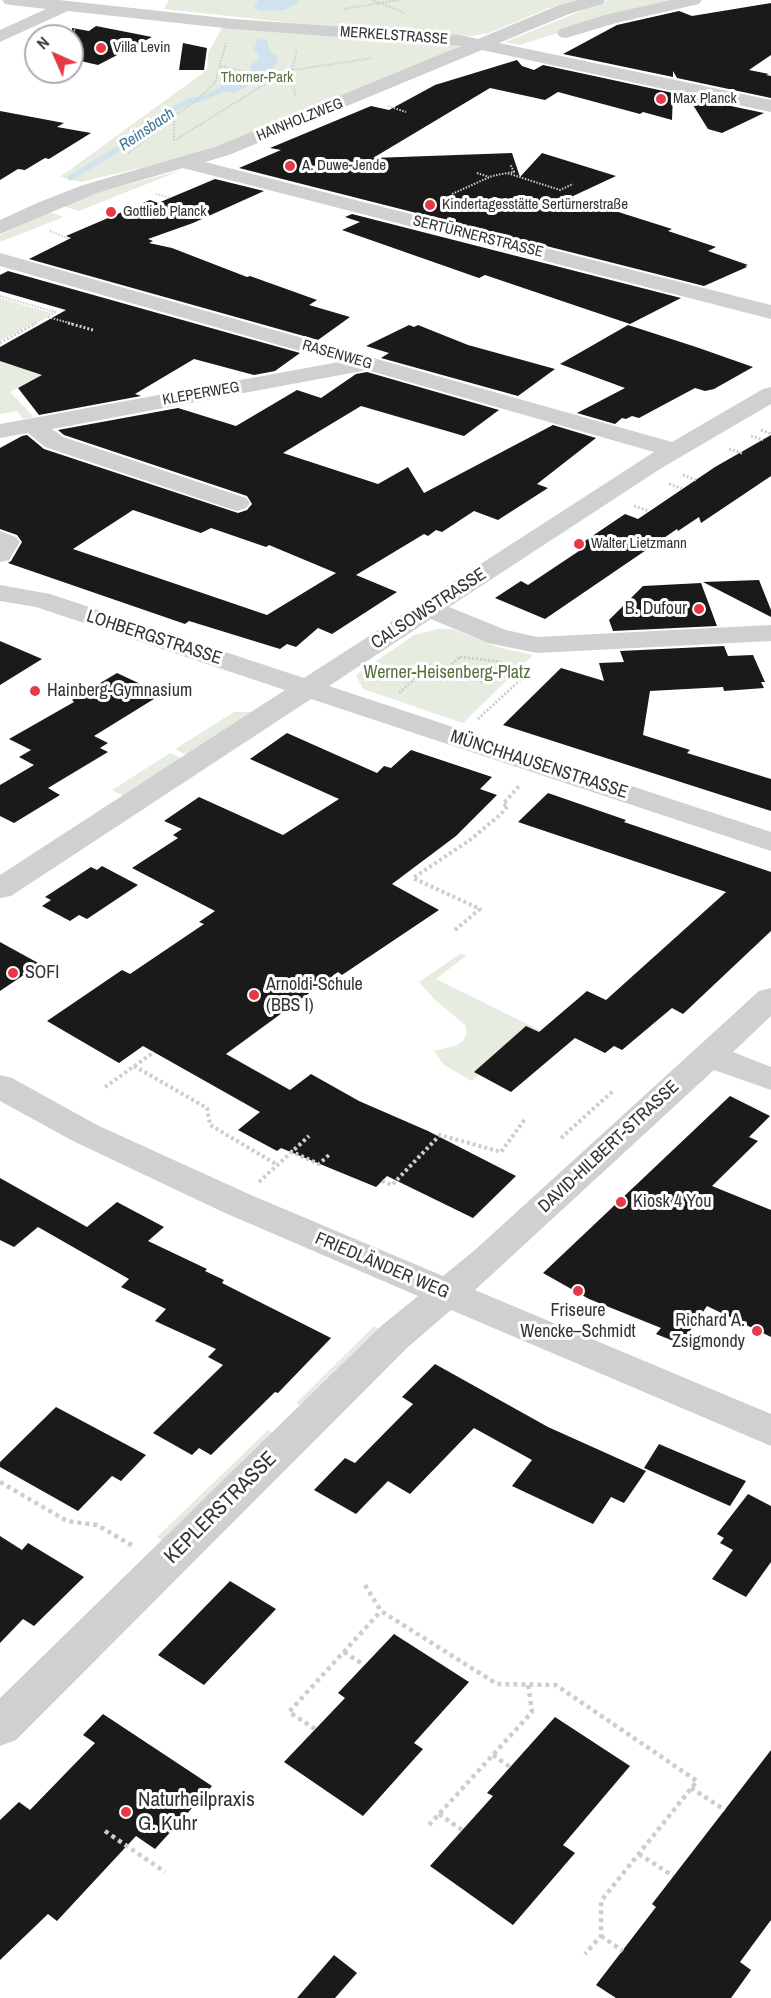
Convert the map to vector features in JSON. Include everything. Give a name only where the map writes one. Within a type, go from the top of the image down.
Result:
[{"type":"street","name":"MERKELSTRASSE","points":[[12,0],[233,24],[483,44],[771,106]]},
{"type":"street","points":[[0,37],[85,0]]},
{"type":"street","name":"HAINHOLZWEG","points":[[0,228],[90,189],[222,151],[563,10],[596,0]]},
{"type":"street","points":[[513,50],[611,19],[693,0]]},
{"type":"street","name":"SERTÜRNERSTRASSE","points":[[186,163],[771,312]]},
{"type":"street","name":"RASENWEG","points":[[0,259],[674,450]]},
{"type":"street","name":"KLEPERWEG","points":[[0,430],[369,363]]},
{"type":"street","name":"CALSOWSTRASSE","points":[[0,889],[674,450],[771,394]]},
{"type":"street","points":[[33,425],[54,442],[237,503]]},
{"type":"street","points":[[0,539],[7,542],[0,554]]},
{"type":"street","name":"LOHBERGSTRASSE","points":[[0,593],[41,600],[307,688]]},
{"type":"street","points":[[430,609],[513,642],[557,645],[771,633]]},
{"type":"street","name":"MÜNCHHAUSENSTRASSE","points":[[307,688],[771,842]]},
{"type":"street","name":"DAVID-HILBERT-STRASSE","points":[[447,1293],[489,1258],[771,998]]},
{"type":"street","points":[[708,1055],[771,1078]]},
{"type":"street","name":"FRIEDLÄNDER WEG","points":[[0,1086],[85,1133],[238,1204],[771,1431]]},
{"type":"street","name":"KEPLERSTRASSE","points":[[0,1727],[394,1337],[447,1293]]},
{"type":"path","points":[[123,158],[174,115],[195,102],[214,83],[233,24]]},
{"type":"path","points":[[297,51],[292,68],[299,120]]},
{"type":"path","points":[[167,145],[292,68],[377,58]]},
{"type":"path","points":[[221,66],[273,79]]},
{"type":"path","points":[[390,107],[406,112]]},
{"type":"path","points":[[174,115],[174,141]]},
{"type":"path","points":[[453,194],[490,177],[513,172],[510,164]]},
{"type":"path","points":[[477,173],[490,177]]},
{"type":"path","points":[[507,173],[560,190],[573,184]]},
{"type":"path","points":[[456,186],[465,188]]},
{"type":"path","points":[[44,229],[69,239]]},
{"type":"path","points":[[0,296],[56,312],[0,344]]},
{"type":"path","points":[[47,317],[93,330]]},
{"type":"path","points":[[458,738],[557,645]]},
{"type":"path","points":[[408,686],[430,665],[445,670],[484,682],[503,663],[460,657],[445,670]]},
{"type":"path","points":[[498,669],[523,676]]},
{"type":"path","points":[[455,930],[480,909],[414,878],[470,840],[502,813],[508,806],[503,804],[538,765]]},
{"type":"path","points":[[105,1087],[154,1052]]},
{"type":"path","points":[[134,1066],[207,1108],[210,1125],[276,1164]]},
{"type":"path","points":[[561,1138],[613,1091]]},
{"type":"path","points":[[382,1181],[392,1185],[440,1135],[501,1152],[525,1119]]},
{"type":"path","points":[[238,1204],[276,1164],[309,1136]]},
{"type":"path","points":[[290,1152],[319,1164],[330,1154]]},
{"type":"path","points":[[0,1482],[67,1521],[97,1525],[164,1565]]},
{"type":"path","points":[[365,1585],[381,1611],[497,1684],[556,1685],[697,1780],[602,1901],[601,1936],[585,1954]]},
{"type":"path","points":[[315,1730],[288,1712],[381,1611]]},
{"type":"path","points":[[344,1652],[364,1665]]},
{"type":"path","points":[[429,1825],[532,1712],[528,1684]]},
{"type":"path","points":[[493,1755],[510,1767]]},
{"type":"path","points":[[691,1788],[724,1810]]},
{"type":"path","points":[[439,1814],[462,1830]]},
{"type":"path","points":[[105,1831],[165,1872]]},
{"type":"path","points":[[639,1854],[673,1876]]},
{"type":"path","points":[[601,1936],[623,1951]]},
{"type":"green space","points":[[169,0],[585,0],[549,8],[489,33],[471,36],[302,24],[164,9]]},
{"type":"green space","points":[[608,0],[683,0],[607,17],[520,45],[505,42]]},
{"type":"green space","name":"Thorner-Park","points":[[223,26],[457,45],[459,48],[228,144],[178,159],[81,182],[60,177],[207,70],[208,53]]},
{"type":"green space","points":[[182,170],[79,211],[63,206],[100,192]]},
{"type":"green space","points":[[49,212],[64,217],[0,242],[0,235]]},
{"type":"green space","points":[[0,298],[51,313],[0,341]]},
{"type":"green space","points":[[87,332],[36,385],[28,382],[10,392],[34,417],[23,419],[17,411],[0,414],[0,361],[23,368]]},
{"type":"green space","name":"Werner-Heisenberg-Platz","points":[[437,629],[452,629],[501,648],[533,655],[463,723],[363,689],[356,675],[414,635]]},
{"type":"green space","points":[[234,712],[254,712],[187,755],[175,749]]},
{"type":"green space","points":[[170,753],[182,758],[124,796],[112,790]]},
{"type":"green space","points":[[460,954],[467,955],[436,979],[568,1044],[566,1046],[526,1026],[475,1072],[479,1075],[471,1081],[443,1064],[434,1051],[457,1045],[463,1041],[467,1032],[465,1025],[435,1000],[419,982]]},
{"type":"green space","points":[[374,1326],[379,1329],[301,1406],[296,1403]]},
{"type":"green space","points":[[268,1430],[274,1433],[164,1541],[157,1537]]},
{"type":"water","points":[[258,0],[297,0],[300,2],[284,10],[261,11],[254,8]]},
{"type":"water","points":[[258,39],[267,40],[270,52],[277,55],[278,60],[272,69],[260,74],[252,73],[250,66],[260,58],[254,49]]},
{"type":"water","points":[[247,74],[258,77],[250,81],[250,85],[234,93],[220,90],[219,87]]},
{"type":"building","points":[[771,3],[771,55],[749,70],[771,76],[771,98],[677,78],[673,71],[673,77],[563,54],[617,25],[679,11],[692,16]]},
{"type":"building","name":"Villa Levin","points":[[96,26],[152,37],[98,65],[84,62],[84,30],[89,31]]},
{"type":"building","points":[[183,43],[207,48],[204,70],[179,70]]},
{"type":"building","points":[[517,60],[522,66],[534,70],[543,65],[673,93],[672,120],[643,112],[640,114],[558,92],[545,100],[490,88],[373,158],[512,153],[520,177],[542,153],[616,176],[571,197],[672,229],[668,231],[716,247],[708,251],[748,265],[745,266],[747,267],[704,286],[239,168],[281,150],[270,148],[371,106],[389,110],[435,85]]},
{"type":"building","points":[[688,97],[764,113],[722,133],[708,129]]},
{"type":"building","points":[[0,111],[64,123],[57,127],[91,133],[49,159],[45,158],[25,170],[18,169],[0,180]]},
{"type":"building","points":[[215,179],[264,191],[193,223],[148,239],[153,241],[149,243],[172,248],[247,277],[250,276],[317,300],[309,305],[350,317],[318,340],[29,259],[71,238],[66,236],[150,200],[158,203]]},
{"type":"building","points":[[352,214],[681,298],[630,324],[485,275],[479,278],[342,230],[360,222],[345,217]]},
{"type":"building","points":[[8,271],[300,353],[275,371],[254,375],[194,359],[135,394],[141,396],[39,415],[18,388],[42,375],[0,361],[0,347],[66,310],[0,291],[0,275]]},
{"type":"building","points":[[409,325],[414,327],[418,325],[468,345],[555,369],[518,396],[381,358],[389,353],[366,346]]},
{"type":"building","points":[[628,325],[753,367],[714,389],[705,391],[695,388],[639,418],[632,416],[622,418],[615,424],[577,413],[625,388],[560,364]]},
{"type":"building","points":[[367,372],[499,410],[464,436],[361,406],[283,453],[378,484],[408,467],[424,493],[553,425],[596,438],[537,484],[548,488],[498,520],[474,511],[442,532],[436,530],[428,536],[424,534],[356,575],[397,592],[332,634],[318,628],[296,647],[287,644],[280,649],[189,621],[185,624],[8,563],[22,542],[17,535],[0,529],[0,448],[22,436],[27,435],[44,449],[238,513],[247,510],[252,504],[247,496],[64,435],[58,430],[178,408],[236,426],[297,390],[321,398],[356,374]],"holes":[[[133,510],[201,533],[211,528],[266,547],[269,545],[336,573],[267,615],[73,549]]]},
{"type":"building","points":[[771,435],[771,476],[701,523],[699,517],[678,531],[677,529],[545,619],[495,598],[521,581],[528,585],[582,549],[576,547],[625,514],[638,519],[715,467]]},
{"type":"building","points":[[759,580],[771,610],[771,617],[703,582]]},
{"type":"building","points":[[701,583],[717,626],[613,631],[609,620],[643,586]]},
{"type":"building","points":[[0,641],[42,659],[0,685]]},
{"type":"building","points":[[724,646],[728,656],[753,655],[765,682],[761,682],[764,688],[724,691],[723,687],[650,691],[643,735],[690,750],[687,753],[771,779],[771,811],[503,725],[561,668],[604,681],[599,663],[624,662],[620,651]]},
{"type":"building","points":[[117,673],[162,694],[94,736],[108,743],[100,748],[108,752],[48,788],[60,795],[14,823],[0,816],[0,785],[34,765],[19,757],[31,750],[9,739],[74,702],[72,700]]},
{"type":"building","points":[[287,733],[377,773],[384,766],[391,768],[411,750],[492,777],[480,789],[497,795],[456,836],[392,884],[439,910],[342,975],[338,972],[226,1054],[290,1090],[311,1074],[359,1101],[428,1131],[516,1176],[473,1218],[387,1176],[376,1187],[281,1148],[277,1151],[238,1130],[260,1112],[143,1046],[119,1063],[47,1021],[122,970],[130,974],[204,924],[199,922],[215,911],[132,868],[178,838],[173,835],[182,829],[164,821],[199,797],[283,835],[339,799],[250,759]]},
{"type":"building","points":[[548,793],[626,820],[624,822],[771,872],[771,931],[683,1014],[672,1008],[622,1050],[614,1046],[605,1053],[575,1038],[511,1092],[474,1072],[526,1026],[539,1032],[587,991],[606,1000],[726,892],[518,822]]},
{"type":"building","points":[[102,866],[138,885],[87,919],[79,915],[70,921],[42,906],[51,900],[45,897],[91,867],[97,870]]},
{"type":"building","name":"SOFI","points":[[0,942],[40,964],[0,991]]},
{"type":"building","points":[[730,1096],[770,1116],[749,1137],[758,1141],[712,1186],[771,1210],[771,1337],[707,1306],[681,1344],[656,1334],[661,1328],[589,1299],[543,1273]]},
{"type":"building","points":[[0,1178],[87,1227],[117,1202],[164,1227],[148,1241],[207,1269],[205,1271],[224,1280],[222,1283],[331,1338],[278,1393],[275,1392],[211,1455],[199,1448],[192,1455],[153,1433],[223,1365],[208,1357],[216,1349],[155,1321],[166,1309],[121,1287],[129,1279],[38,1227],[14,1247],[0,1240]]},
{"type":"building","points":[[435,1364],[548,1427],[646,1471],[624,1503],[611,1497],[593,1524],[512,1486],[532,1460],[474,1428],[410,1494],[388,1481],[356,1514],[314,1490],[345,1458],[355,1463],[413,1404],[402,1397]]},
{"type":"building","points":[[56,1407],[146,1455],[121,1481],[112,1476],[78,1511],[0,1467],[0,1462]]},
{"type":"building","points":[[659,1444],[746,1481],[730,1506],[644,1468]]},
{"type":"building","points":[[748,1494],[771,1506],[771,1562],[746,1597],[712,1579],[733,1550],[720,1543],[724,1538],[717,1534]]},
{"type":"building","points":[[0,1536],[22,1550],[28,1543],[84,1577],[34,1626],[23,1619],[0,1643]]},
{"type":"building","points":[[230,1581],[276,1609],[204,1685],[158,1655]]},
{"type":"building","points":[[394,1634],[469,1682],[414,1743],[423,1749],[363,1816],[284,1762],[345,1698],[338,1693]]},
{"type":"building","points":[[103,1714],[212,1786],[155,1849],[136,1836],[57,1921],[48,1914],[0,1960],[0,1820],[19,1802],[30,1810],[95,1743],[83,1735]]},
{"type":"building","points":[[555,1717],[630,1766],[563,1845],[575,1853],[513,1925],[430,1866],[493,1796],[487,1793]]},
{"type":"building","points":[[771,1750],[771,1920],[740,1962],[751,1970],[731,1998],[616,1998],[596,1985],[656,1907],[652,1904]]},
{"type":"building","points":[[334,1955],[357,1973],[335,1998],[297,1998]]},
{"type":"waterway","name":"Reinsbach","points":[[70,178],[115,151],[163,115],[189,101],[204,98],[230,86]]},
{"type":"place","name":"Villa Levin","points":[[101,48]]},
{"type":"place","name":"Max Planck","points":[[661,99]]},
{"type":"place","name":"A. Duwe-Jende","points":[[290,166]]},
{"type":"place","name":"Kindertagesstätte Sertürnerstraße","points":[[430,205]]},
{"type":"place","name":"Gottlieb Planck","points":[[111,212]]},
{"type":"place","name":"Walter Lietzmann","points":[[579,544]]},
{"type":"place","name":"B. Dufour","points":[[699,609]]},
{"type":"place","name":"Hainberg-Gymnasium","points":[[35,691]]},
{"type":"place","name":"SOFI","points":[[13,973]]},
{"type":"place","name":"Arnoldi-Schule (BBS I)","points":[[254,995]]},
{"type":"place","name":"Kiosk 4 You","points":[[621,1202]]},
{"type":"place","name":"Friseure Wencke–Schmidt","points":[[578,1291]]},
{"type":"place","name":"Richard A. Zsigmondy","points":[[757,1331]]},
{"type":"place","name":"Naturheilpraxis G. Kuhr","points":[[126,1812]]}]
